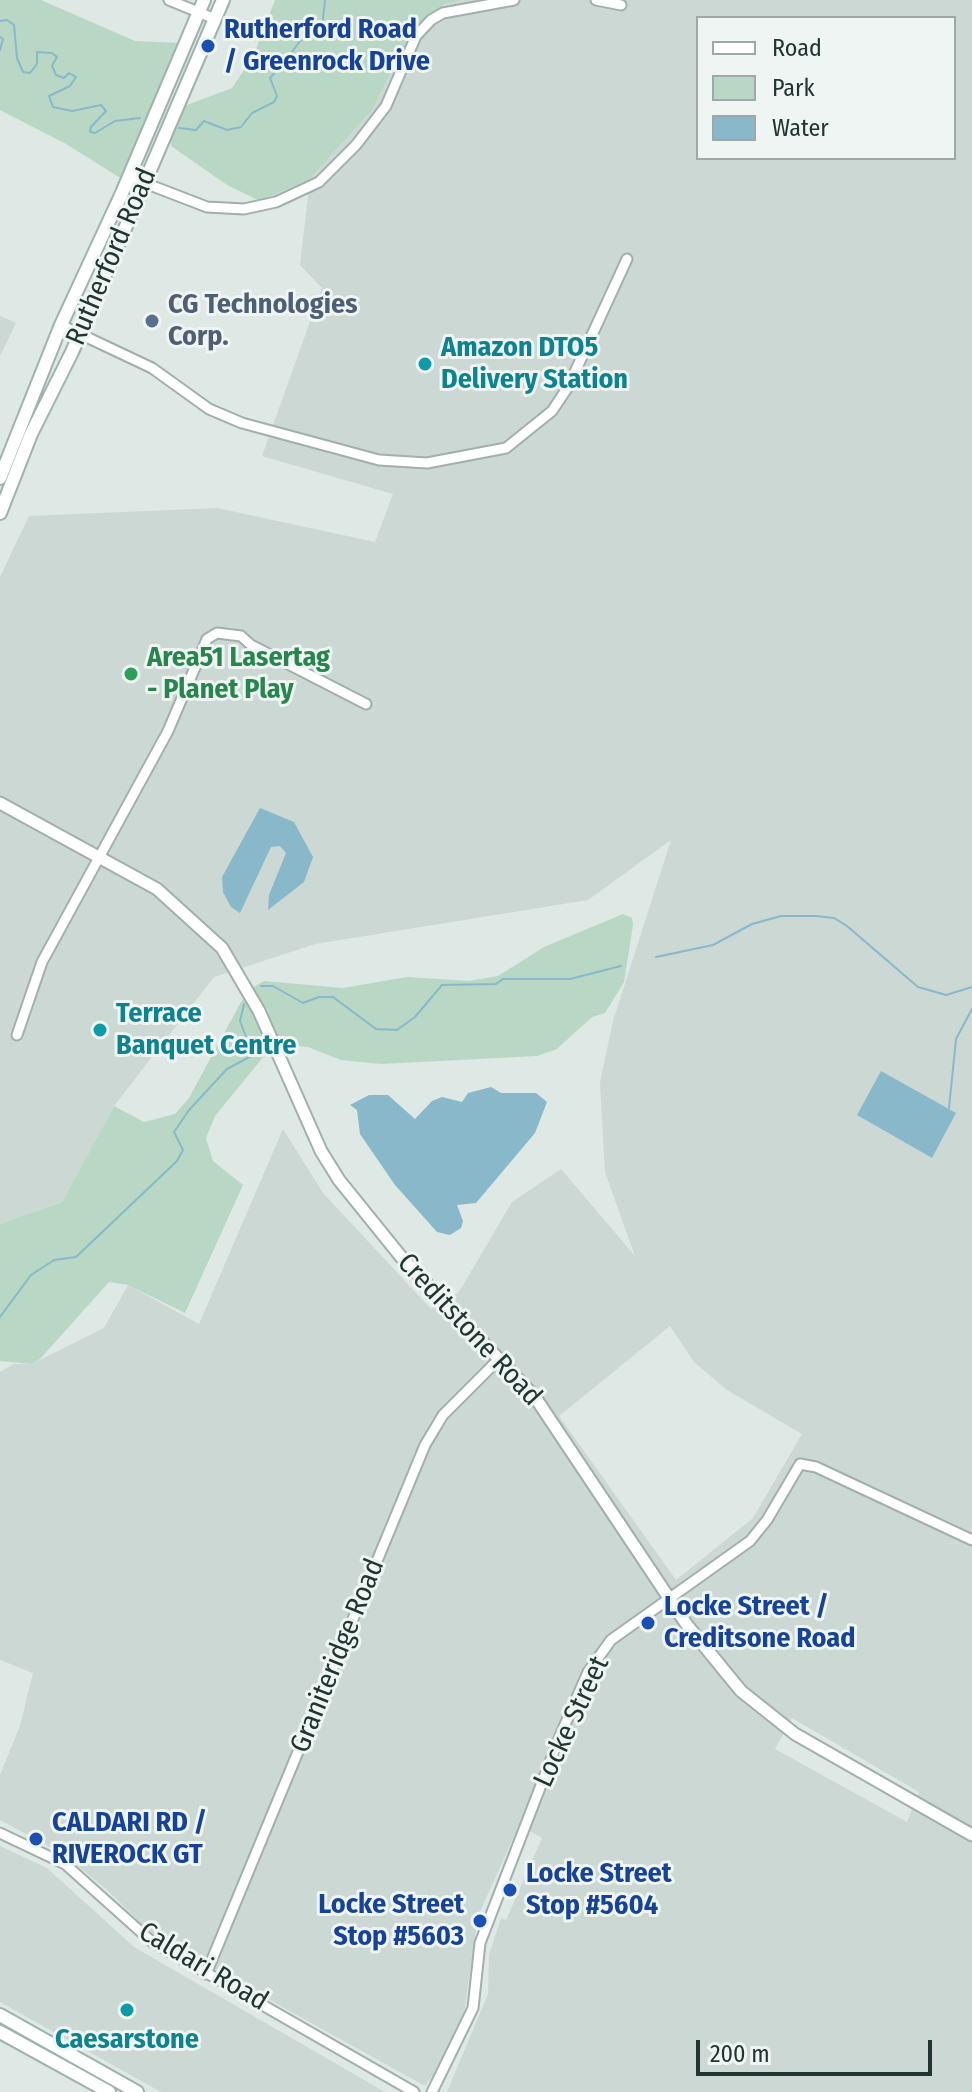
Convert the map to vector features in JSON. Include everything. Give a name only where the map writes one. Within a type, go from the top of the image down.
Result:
[{"type":"main road","name":"Rutherford Road","points":[[0,513],[31,434],[79,334],[215,19],[211,4]]},
{"type":"main road","name":"Rutherford Road","points":[[0,478],[61,325],[211,4]]},
{"type":"main road","points":[[0,2015],[137,2092]]},
{"type":"main road","points":[[0,2032],[109,2092]]},
{"type":"street","points":[[169,0],[211,4]]},
{"type":"street","points":[[129,177],[207,207],[244,209],[276,202],[319,182],[356,145],[386,106],[416,36],[431,20],[443,13],[514,0]]},
{"type":"street","points":[[596,0],[621,5]]},
{"type":"street","points":[[61,325],[152,368],[209,409],[242,423],[379,460],[427,463],[506,448],[552,411],[568,387],[627,259]]},
{"type":"street","points":[[17,1035],[42,962],[168,731],[202,647],[217,633],[241,636],[251,645],[366,704]]},
{"type":"street","name":"Creditstone Road","points":[[0,803],[101,855],[157,889],[222,948],[259,1011],[321,1151],[339,1180],[402,1258],[500,1358],[546,1412],[709,1656],[762,1710],[795,1734],[972,1835]]},
{"type":"street","name":"Graniteridge Road","points":[[206,1974],[425,1445],[443,1415],[500,1358]]},
{"type":"street","name":"Locke Street","points":[[432,2092],[473,2008],[480,1943],[588,1672],[611,1640],[750,1541],[767,1520],[796,1468],[805,1463],[972,1540]]},
{"type":"street","name":"Caldari Road","points":[[0,1833],[65,1864],[151,1941],[414,2092]]},
{"type":"shaded area","points":[[463,0],[972,0],[972,2092],[447,2092],[488,1994],[489,1955],[501,1918],[506,1920],[542,1838],[519,1825],[478,1916],[464,2014],[435,2073],[425,2086],[154,1936],[104,1887],[61,1853],[0,1820],[0,1775],[20,1726],[33,1673],[0,1660],[0,1372],[14,1364],[32,1364],[104,1328],[128,1285],[199,1324],[283,1129],[323,1193],[431,1309],[459,1292],[512,1202],[561,1169],[635,1256],[605,1172],[600,1082],[613,1021],[671,840],[588,900],[315,944],[214,977],[114,1106],[62,1202],[0,1224],[0,577],[29,516],[217,508],[375,542],[393,494],[262,456],[322,288],[300,265],[310,179],[372,110],[413,29],[446,4]],"holes":[[[670,1326],[694,1362],[727,1390],[802,1434],[753,1518],[676,1580],[559,1416]],[[792,1718],[919,1792],[907,1822],[775,1749]]]},
{"type":"shaded area","points":[[0,316],[16,323],[0,356]]},
{"type":"shaded area","points":[[0,1846],[47,1868],[134,1947],[385,2092],[161,2092],[0,2002]]},
{"type":"green space","points":[[0,0],[41,0],[135,41],[181,43],[122,179],[66,144],[0,110]]},
{"type":"green space","points":[[275,0],[463,0],[445,4],[413,29],[372,110],[310,179],[260,201],[227,185],[171,146],[170,132],[187,105],[232,88],[253,57]]},
{"type":"green space","points":[[623,914],[632,918],[633,925],[624,982],[605,1013],[592,1017],[557,1049],[537,1056],[381,1064],[341,1060],[308,1047],[281,1045],[269,1050],[215,1116],[206,1138],[213,1161],[243,1185],[185,1313],[128,1285],[109,1282],[40,1359],[32,1364],[0,1361],[0,1224],[62,1202],[114,1106],[144,1122],[175,1114],[189,1098],[241,1002],[255,986],[264,981],[343,988],[407,977],[469,981],[498,976],[544,947]]},
{"type":"water","points":[[260,808],[294,822],[313,857],[304,882],[268,910],[269,895],[286,853],[280,846],[271,847],[240,913],[231,907],[223,892],[222,877]]},
{"type":"water","points":[[881,1071],[956,1113],[932,1158],[857,1115]]},
{"type":"water","points":[[491,1087],[501,1093],[536,1093],[547,1102],[535,1133],[476,1203],[457,1205],[463,1221],[461,1228],[450,1235],[437,1232],[395,1185],[360,1134],[357,1110],[350,1105],[369,1095],[388,1095],[415,1119],[432,1101],[442,1097],[462,1102],[468,1093]]},
{"type":"waterway","points":[[179,128],[196,130],[204,121],[227,130],[241,127],[252,113],[274,102],[277,96],[270,78],[278,69],[293,64],[299,57],[292,52],[300,41],[322,28],[325,0]]},
{"type":"waterway","points":[[0,21],[7,20],[14,25],[17,58],[23,72],[30,73],[37,64],[37,52],[52,53],[57,57],[52,66],[56,75],[64,78],[69,73],[76,77],[70,86],[49,96],[53,107],[72,111],[101,105],[106,111],[91,127],[90,132],[95,133],[115,121],[140,118]]},
{"type":"waterway","points":[[0,37],[3,39],[0,50]]},
{"type":"waterway","points":[[656,957],[713,945],[752,924],[781,916],[816,916],[834,918],[847,926],[918,987],[946,995],[972,987]]},
{"type":"waterway","points":[[261,986],[273,986],[303,1003],[319,997],[333,997],[376,1029],[397,1030],[415,1017],[442,985],[496,984],[503,979],[570,979],[621,966]]},
{"type":"waterway","points":[[0,1317],[31,1275],[54,1260],[76,1257],[177,1161],[183,1150],[174,1132],[189,1110],[227,1069],[253,1055],[240,1021],[244,1004]]},
{"type":"waterway","points":[[949,1108],[956,1039],[972,1009]]},
{"type":"place","name":"Rutherford Road / Greenrock Drive","points":[[208,46]]},
{"type":"place","name":"CG Technologies Corp.","points":[[152,321]]},
{"type":"place","name":"Amazon DTO5 Delivery Station","points":[[425,364]]},
{"type":"place","name":"Area51 Lasertag - Planet Play","points":[[131,674]]},
{"type":"place","name":"Terrace Banquet Centre","points":[[100,1030]]},
{"type":"place","name":"Locke Street / Creditsone Road","points":[[648,1623]]},
{"type":"place","name":"CALDARI RD / RIVEROCK GT","points":[[36,1839]]},
{"type":"place","name":"Locke Street Stop #5604","points":[[510,1890]]},
{"type":"place","name":"Locke Street Stop #5603","points":[[480,1921]]},
{"type":"place","name":"Caesarstone","points":[[127,2010]]}]
